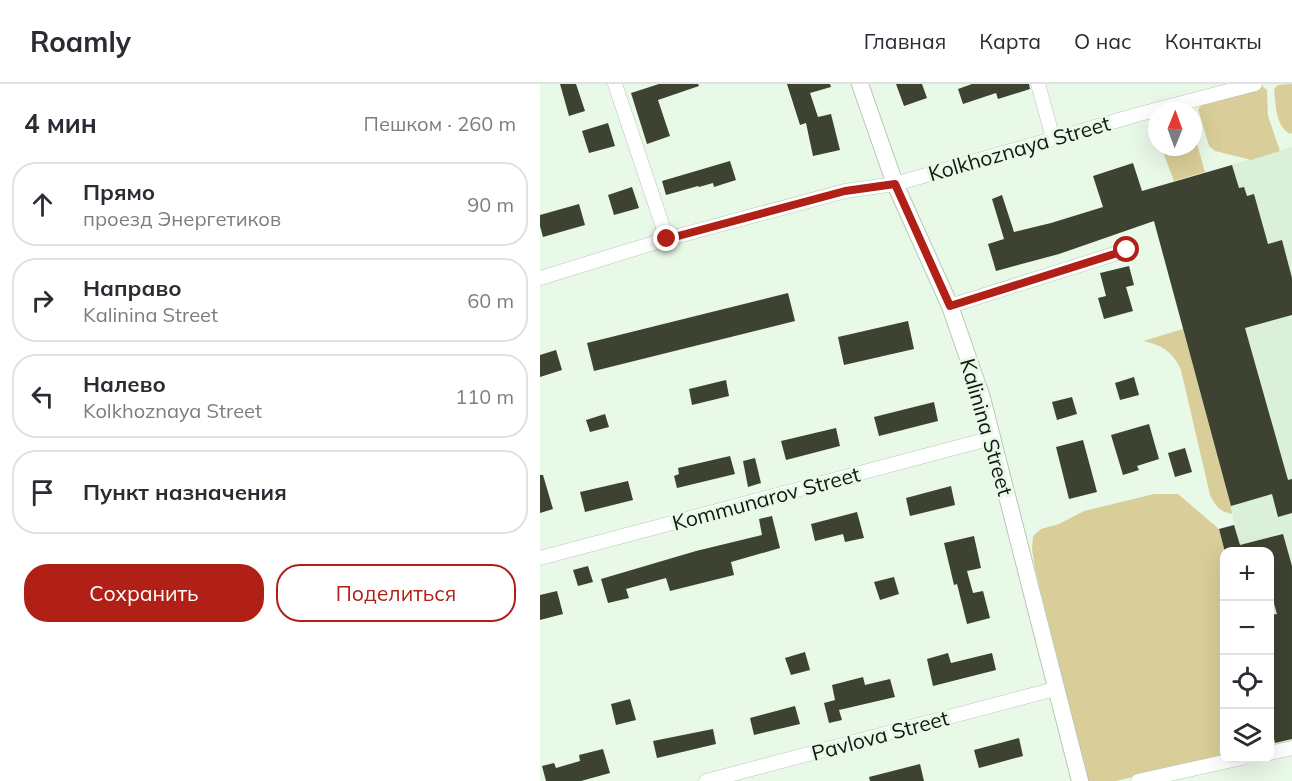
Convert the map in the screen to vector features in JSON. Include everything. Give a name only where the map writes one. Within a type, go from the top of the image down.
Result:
[{"type":"street","points":[[615,84],[667,239]]},
{"type":"street","name":"Kalinina Street","points":[[860,84],[895,184],[950,306],[982,398],[1080,781]]},
{"type":"street","points":[[1038,84],[1053,138]]},
{"type":"street","name":"Kolkhoznaya Street","points":[[540,278],[667,239],[845,191],[895,184],[1053,138],[1255,84]]},
{"type":"street","points":[[950,306],[1127,250]]},
{"type":"street","name":"Kommunarov Street","points":[[540,558],[992,438]]},
{"type":"street","name":"Pavlova Street","points":[[706,781],[1055,689]]},
{"type":"street","points":[[1274,752],[1292,748]]},
{"type":"street","points":[[1138,781],[1223,763]]},
{"type":"shaded area","points":[[1292,84],[1292,133],[1290,134],[1279,120],[1274,89],[1278,85]]},
{"type":"shaded area","points":[[1262,86],[1267,90],[1268,116],[1280,151],[1251,160],[1215,151],[1209,146],[1202,122],[1203,104]]},
{"type":"shaded area","points":[[1292,147],[1292,741],[1276,745],[1274,738],[1274,547],[1224,547],[1219,529],[1234,525],[1231,505],[1145,190]]},
{"type":"shaded area","points":[[1164,156],[1200,156],[1205,172],[1174,181]]},
{"type":"shaded area","points":[[1183,329],[1232,514],[1218,508],[1210,495],[1178,364],[1166,350],[1156,344],[1143,341]]},
{"type":"shaded area","points":[[1154,494],[1178,494],[1219,529],[1224,547],[1220,547],[1220,756],[1116,781],[1087,781],[1032,549],[1033,536],[1041,529],[1059,524],[1084,511]]},
{"type":"building","points":[[560,84],[576,84],[585,111],[569,116]]},
{"type":"building","points":[[659,84],[698,84],[699,86],[658,100],[670,136],[647,144],[631,93]]},
{"type":"building","points":[[787,84],[830,84],[831,87],[810,93],[818,117],[831,114],[840,150],[813,156],[806,123],[800,125]]},
{"type":"building","points":[[896,84],[922,84],[927,98],[904,106]]},
{"type":"building","points":[[972,84],[1029,84],[1030,89],[998,99],[996,93],[963,104],[958,89]]},
{"type":"building","points":[[608,123],[615,146],[589,153],[582,131]]},
{"type":"building","points":[[730,161],[736,180],[714,187],[713,183],[666,195],[662,181]]},
{"type":"building","points":[[1133,163],[1142,191],[1232,165],[1239,188],[1244,187],[1247,196],[1254,194],[1268,244],[1282,240],[1292,278],[1292,315],[1245,328],[1288,480],[1292,479],[1292,513],[1278,517],[1272,494],[1231,506],[1154,221],[1059,254],[996,271],[988,244],[1004,239],[992,199],[1002,195],[1014,232],[1051,223],[1103,207],[1093,176]]},
{"type":"building","points":[[632,187],[639,208],[614,215],[608,195]]},
{"type":"building","points":[[579,204],[585,225],[543,237],[540,215]]},
{"type":"building","points":[[1129,266],[1134,285],[1126,287],[1133,311],[1104,319],[1098,298],[1106,296],[1100,273]]},
{"type":"building","points":[[788,293],[795,321],[594,371],[587,343]]},
{"type":"building","points":[[908,321],[914,349],[844,365],[838,337]]},
{"type":"building","points":[[556,350],[562,370],[540,377],[540,355]]},
{"type":"building","points":[[1134,377],[1139,395],[1120,400],[1115,383]]},
{"type":"building","points":[[726,380],[729,396],[692,405],[689,389]]},
{"type":"building","points":[[1072,397],[1077,414],[1057,420],[1052,402]]},
{"type":"building","points":[[934,402],[938,421],[879,436],[874,417]]},
{"type":"building","points":[[605,414],[609,427],[590,432],[586,420]]},
{"type":"building","points":[[1149,424],[1159,459],[1137,466],[1139,470],[1123,475],[1111,435]]},
{"type":"building","points":[[836,428],[840,446],[786,460],[781,441]]},
{"type":"building","points":[[1083,440],[1097,492],[1069,499],[1056,447]]},
{"type":"building","points":[[1185,448],[1192,472],[1175,477],[1168,453]]},
{"type":"building","points":[[730,456],[735,474],[677,488],[674,476],[679,474],[678,468]]},
{"type":"building","points":[[755,458],[761,483],[748,487],[743,461]]},
{"type":"building","points":[[540,475],[543,475],[553,509],[540,513]]},
{"type":"building","points":[[628,481],[633,500],[585,512],[580,492]]},
{"type":"building","points":[[951,486],[955,505],[910,516],[906,498]]},
{"type":"building","points":[[857,512],[864,538],[845,542],[843,534],[815,541],[811,524]]},
{"type":"building","points":[[772,516],[780,548],[731,562],[734,575],[670,591],[666,578],[626,589],[629,598],[608,603],[601,579],[696,551],[762,535],[759,519]]},
{"type":"building","points":[[1234,525],[1240,545],[1283,534],[1292,566],[1292,739],[1275,743],[1274,739],[1274,614],[1277,614],[1274,604],[1274,547],[1224,547],[1219,529]]},
{"type":"building","points":[[974,536],[981,568],[967,571],[973,593],[983,591],[990,618],[967,624],[957,584],[954,585],[944,543]]},
{"type":"building","points":[[588,566],[593,582],[578,586],[573,570]]},
{"type":"building","points":[[894,577],[899,594],[880,600],[874,582]]},
{"type":"building","points":[[557,591],[563,614],[540,620],[540,595]]},
{"type":"building","points":[[805,652],[810,670],[791,675],[785,658]]},
{"type":"building","points":[[948,653],[951,663],[992,653],[996,670],[933,686],[927,659]]},
{"type":"building","points":[[863,677],[865,685],[890,679],[895,697],[839,710],[842,720],[829,723],[824,703],[835,700],[832,685]]},
{"type":"building","points":[[630,699],[636,720],[616,725],[611,704]]},
{"type":"building","points":[[795,706],[800,724],[754,735],[750,718]]},
{"type":"building","points":[[713,729],[716,744],[657,758],[653,741]]},
{"type":"building","points":[[1019,738],[1023,756],[979,768],[974,750]]},
{"type":"building","points":[[603,749],[610,773],[581,781],[546,781],[542,766],[554,763],[556,768],[580,761],[579,755]]},
{"type":"building","points":[[920,764],[924,781],[870,781],[869,777]]},
{"type":"route","points":[[667,239],[845,191],[895,184],[950,306],[1127,250]]}]
